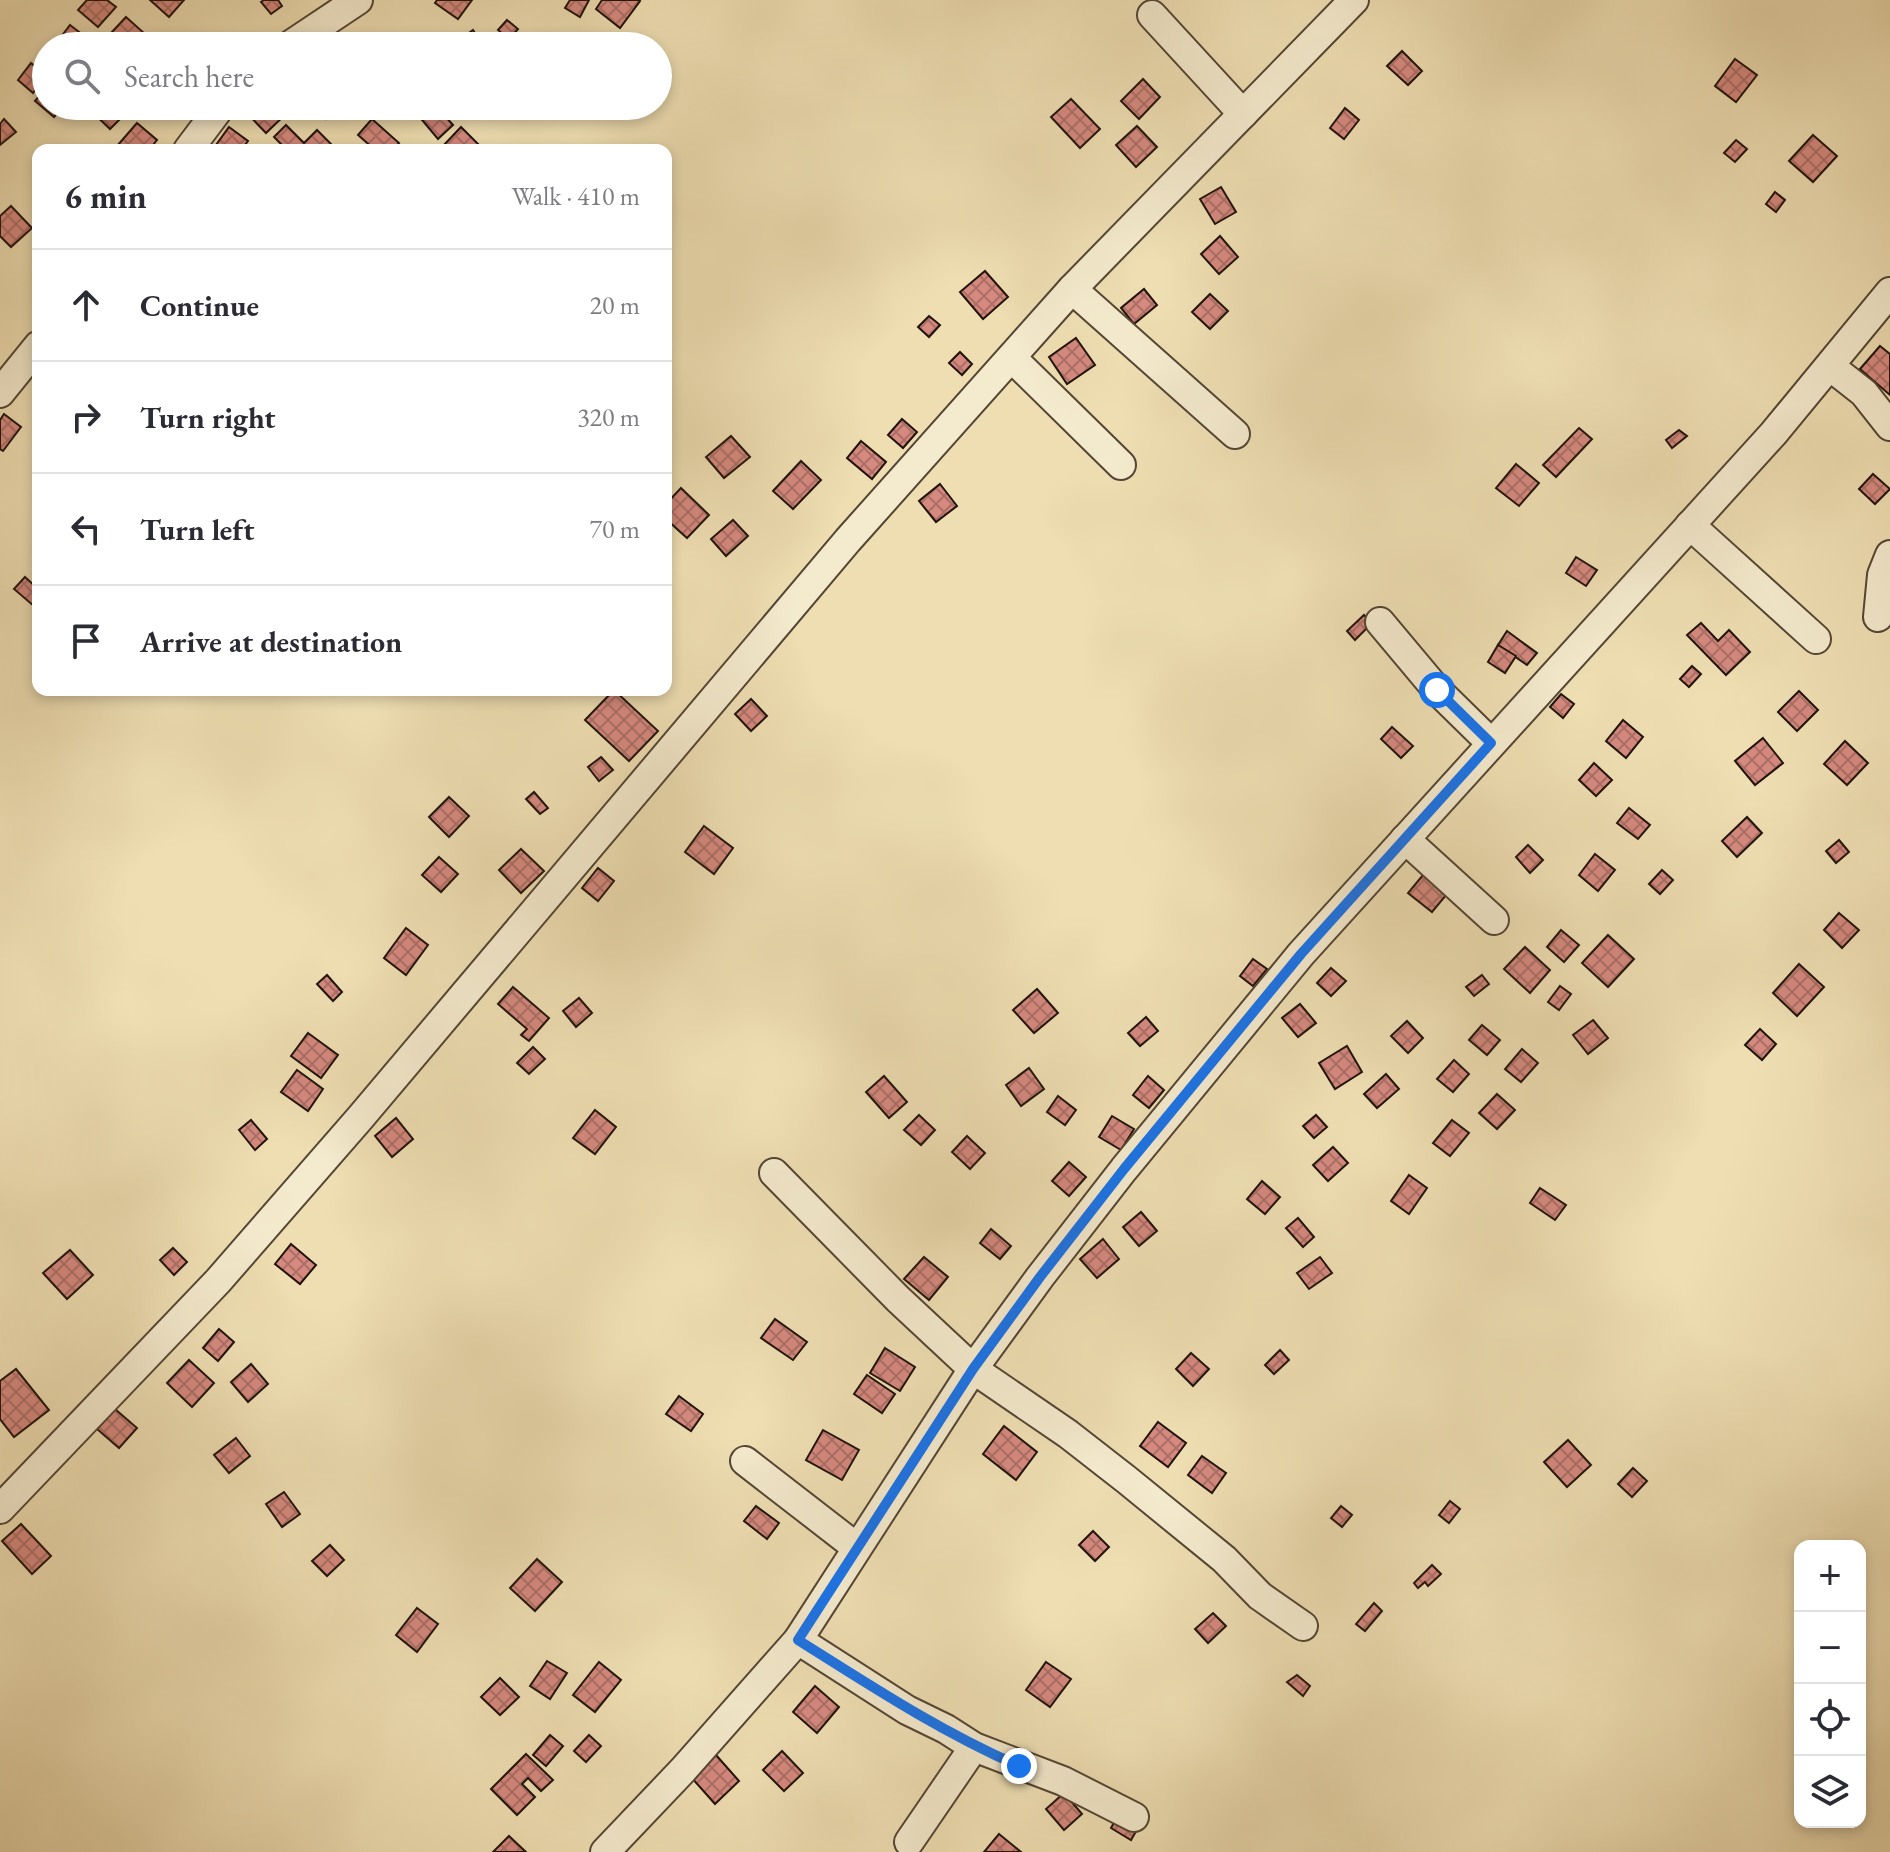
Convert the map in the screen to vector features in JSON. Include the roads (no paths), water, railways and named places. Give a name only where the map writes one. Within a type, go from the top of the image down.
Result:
[{"type":"street","points":[[310,32],[358,0]]},
{"type":"street","points":[[0,1509],[218,1281],[360,1118],[848,540],[1013,359],[1072,289],[1354,0]]},
{"type":"street","points":[[1152,15],[1243,114]]},
{"type":"street","points":[[192,144],[210,120]]},
{"type":"street","points":[[1072,289],[1235,434]]},
{"type":"street","points":[[605,1852],[683,1770],[798,1640],[973,1369],[1040,1277],[1301,954],[1886,308]]},
{"type":"street","points":[[0,393],[32,353]]},
{"type":"street","points":[[1013,359],[1121,465]]},
{"type":"street","points":[[1831,367],[1864,393],[1890,426]]},
{"type":"street","points":[[1690,525],[1816,639]]},
{"type":"street","points":[[1878,617],[1882,575],[1890,555]]},
{"type":"street","points":[[1380,622],[1437,690],[1491,743]]},
{"type":"street","points":[[1405,839],[1494,920]]},
{"type":"street","points":[[774,1173],[898,1299],[973,1369],[1068,1434],[1224,1559],[1260,1596],[1303,1626]]},
{"type":"street","points":[[745,1461],[856,1547]]},
{"type":"street","points":[[798,1640],[907,1710],[974,1747],[1063,1781],[1134,1817]]},
{"type":"street","points":[[909,1842],[974,1747]]}]
